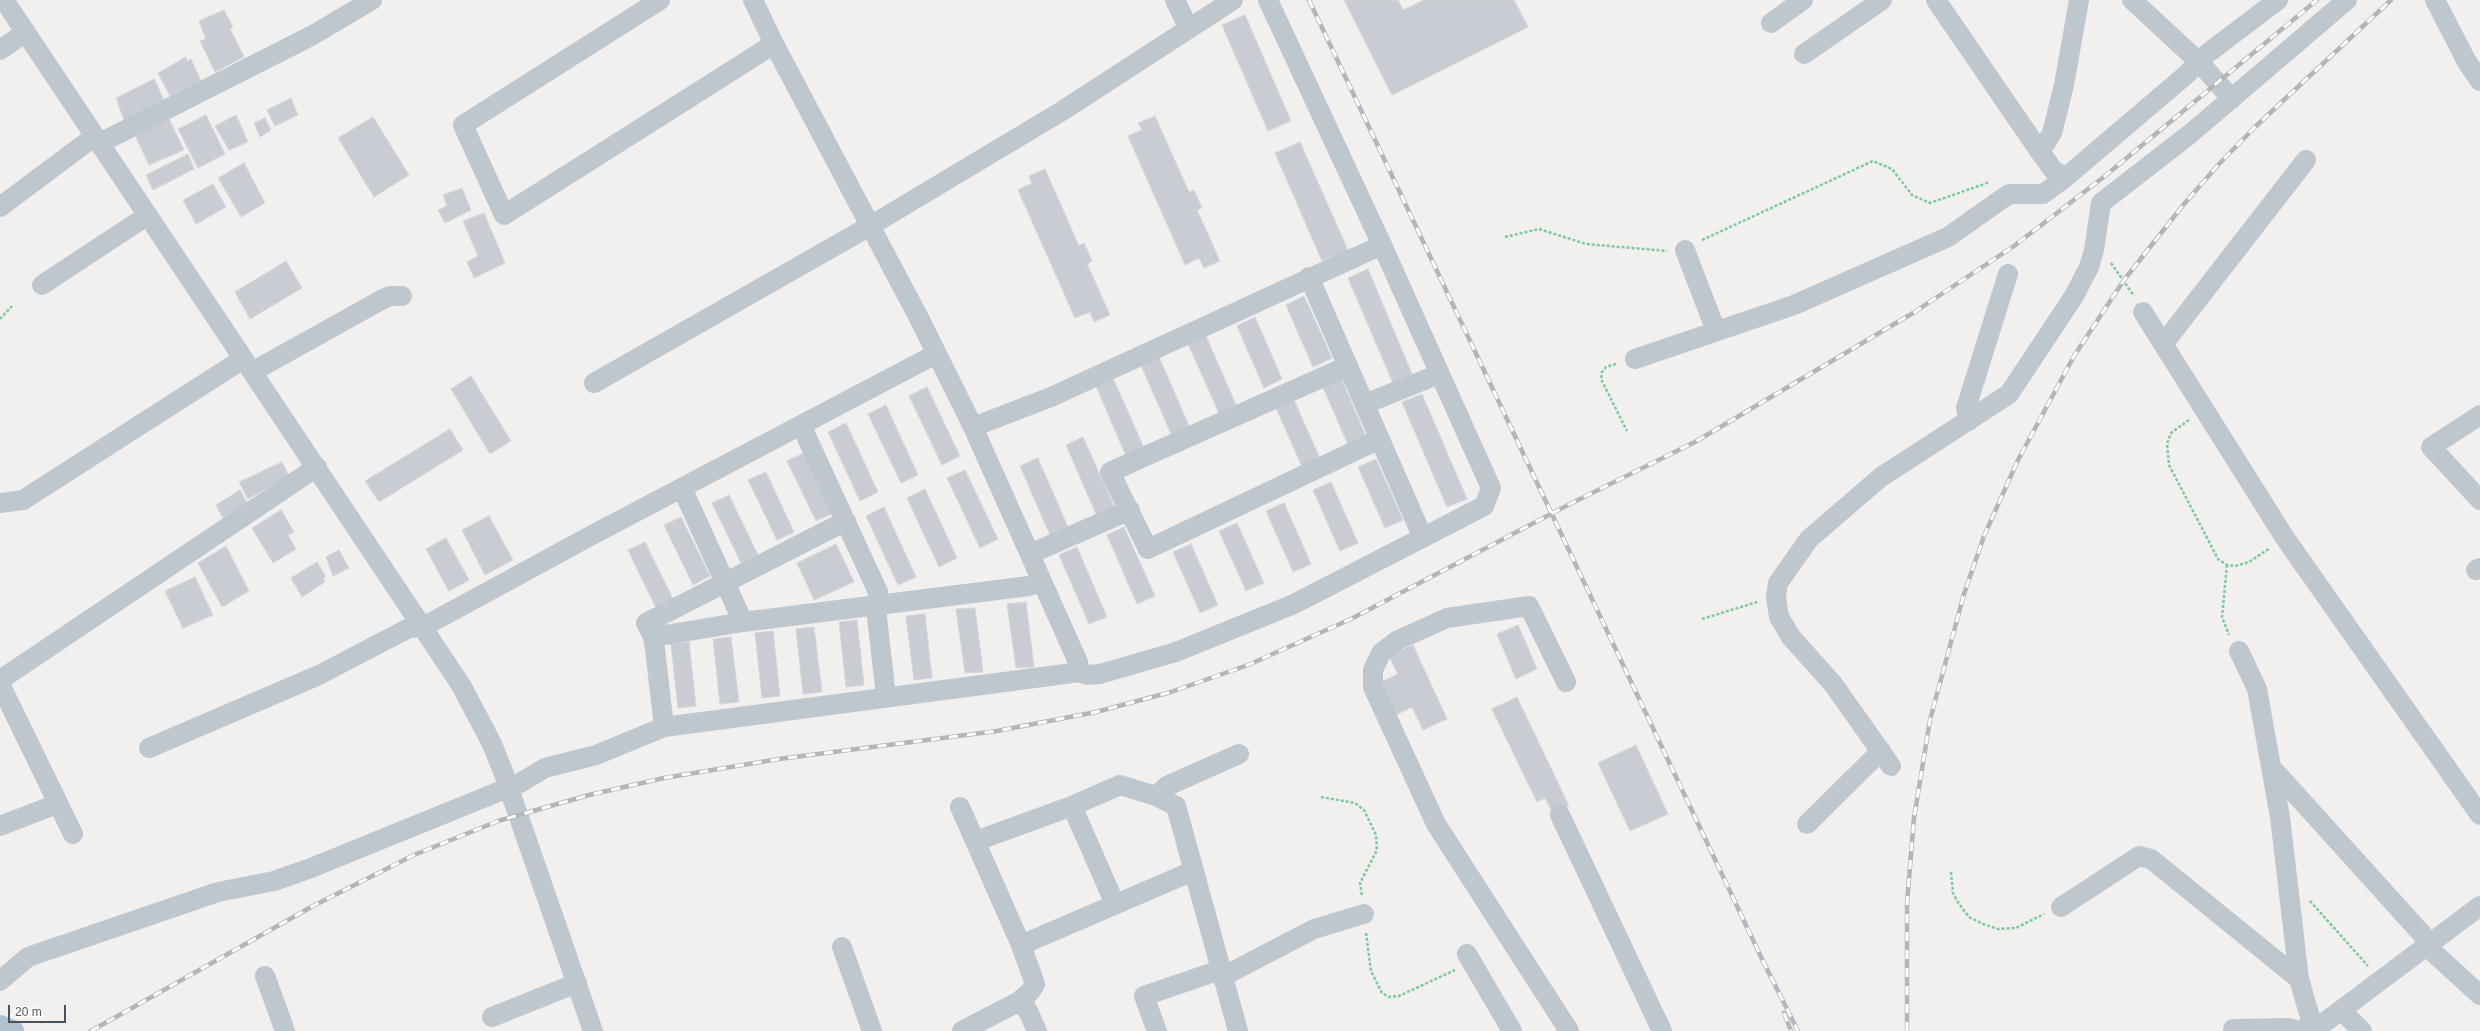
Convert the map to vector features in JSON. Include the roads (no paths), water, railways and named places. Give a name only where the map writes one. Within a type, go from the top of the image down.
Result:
[{"type":"main road","points":[[0,1026],[12,1031]]},
{"type":"street","points":[[4,0],[247,366],[317,467],[423,627],[473,706],[492,744],[508,786],[594,1031]]},
{"type":"street","points":[[0,208],[97,139],[313,34],[372,0]]},
{"type":"street","points":[[660,0],[463,125],[504,215],[774,44]]},
{"type":"street","points":[[753,0],[774,44],[870,226],[973,427],[1078,662],[1080,672]]},
{"type":"street","points":[[1175,0],[1189,29]]},
{"type":"street","points":[[594,383],[870,226],[1062,111],[1233,0]]},
{"type":"street","points":[[0,981],[28,957],[218,892],[274,881],[311,868],[508,786],[520,783],[545,768],[596,755],[664,727],[1080,672],[1087,675],[1100,674],[1176,652],[1294,604],[1484,506],[1491,488],[1382,245],[1268,0]]},
{"type":"street","points":[[1771,23],[1803,0]]},
{"type":"street","points":[[1804,54],[1882,0]]},
{"type":"street","points":[[1936,0],[2054,171],[2066,177]]},
{"type":"street","points":[[2038,149],[2045,144],[2052,133],[2069,63],[2079,0]]},
{"type":"street","points":[[2132,0],[2199,62],[2232,99]]},
{"type":"street","points":[[1635,359],[1794,305],[1934,244],[1948,237],[2009,194],[2043,194],[2066,177],[2199,62],[2278,0]]},
{"type":"street","points":[[1807,824],[1886,759],[1833,684],[1791,637],[1779,617],[1776,592],[1778,583],[1809,539],[1881,477],[2009,394],[2074,296],[2089,267],[2094,250],[2100,203],[2190,134],[2347,0]]},
{"type":"street","points":[[2435,0],[2467,62],[2480,81]]},
{"type":"street","points":[[0,50],[26,32]]},
{"type":"street","points":[[2164,343],[2306,160]]},
{"type":"street","points":[[42,286],[148,215]]},
{"type":"street","points":[[973,427],[1051,397],[1309,277],[1382,245]]},
{"type":"street","points":[[1685,250],[1716,332]]},
{"type":"street","points":[[1968,421],[1966,408],[2008,274]]},
{"type":"street","points":[[1309,277],[1423,538]]},
{"type":"street","points":[[1,503],[23,500],[247,366],[383,299],[390,296],[402,296]]},
{"type":"street","points":[[2143,312],[2164,343],[2285,538],[2480,815]]},
{"type":"street","points":[[149,748],[319,675],[409,628],[423,627],[936,354]]},
{"type":"street","points":[[1348,366],[1110,472],[1148,549],[1380,439]]},
{"type":"street","points":[[1365,404],[1439,374]]},
{"type":"street","points":[[2480,415],[2431,447],[2480,500]]},
{"type":"street","points":[[801,425],[878,592],[877,606],[886,697]]},
{"type":"street","points":[[0,680],[317,467]]},
{"type":"street","points":[[682,488],[743,622]]},
{"type":"street","points":[[1030,554],[1130,510]]},
{"type":"street","points":[[664,727],[653,637],[646,623],[846,521]]},
{"type":"street","points":[[653,637],[743,622],[1029,586],[1042,581]]},
{"type":"street","points":[[1566,682],[1529,606],[1447,618],[1398,640],[1381,653],[1373,670],[1373,687],[1436,824],[1569,1031]]},
{"type":"street","points":[[2239,650],[2257,689],[2280,817],[2299,979],[2310,1017],[2309,1031]]},
{"type":"street","points":[[0,684],[57,804],[73,834]]},
{"type":"street","points":[[1156,796],[1166,786],[1239,754]]},
{"type":"street","points":[[2270,766],[2422,934],[2435,954],[2480,995]]},
{"type":"street","points":[[976,841],[1072,806],[1120,785],[1156,796],[1176,806],[1221,974],[1238,1031]]},
{"type":"street","points":[[0,826],[57,804]]},
{"type":"street","points":[[1072,806],[1115,904]]},
{"type":"street","points":[[960,807],[1021,945],[1035,984],[1030,992],[1018,1002],[962,1031]]},
{"type":"street","points":[[1560,815],[1662,1031]]},
{"type":"street","points":[[2061,906],[2139,856],[2151,859],[2299,979]]},
{"type":"street","points":[[1021,945],[1193,871]]},
{"type":"street","points":[[2313,1031],[2480,906]]},
{"type":"street","points":[[1157,1031],[1144,996],[1221,974],[1314,929],[1364,914]]},
{"type":"street","points":[[842,947],[872,1031]]},
{"type":"street","points":[[1467,954],[1512,1031]]},
{"type":"street","points":[[265,976],[285,1031]]},
{"type":"street","points":[[492,1017],[577,983]]},
{"type":"street","points":[[1018,1002],[1027,1009],[1037,1031]]},
{"type":"street","points":[[2341,1010],[2362,1031]]},
{"type":"street","points":[[2233,1029],[2289,1028],[2299,1031]]},
{"type":"railway","points":[[1309,0],[1762,959],[1798,1031]]},
{"type":"railway","points":[[91,1031],[313,906],[414,855],[498,821],[589,795],[664,778],[779,759],[997,731],[1096,712],[1171,692],[1248,665],[1351,619],[1568,505],[1695,442],[1913,313],[2014,246],[2105,176],[2317,0]]},
{"type":"railway","points":[[1907,1031],[1907,903],[1914,818],[1930,720],[1964,594],[1984,536],[2018,460],[2074,356],[2124,280],[2184,204],[2219,164],[2255,127],[2391,0]]},
{"type":"railway","points":[[1784,1013],[1791,1031]]}]
